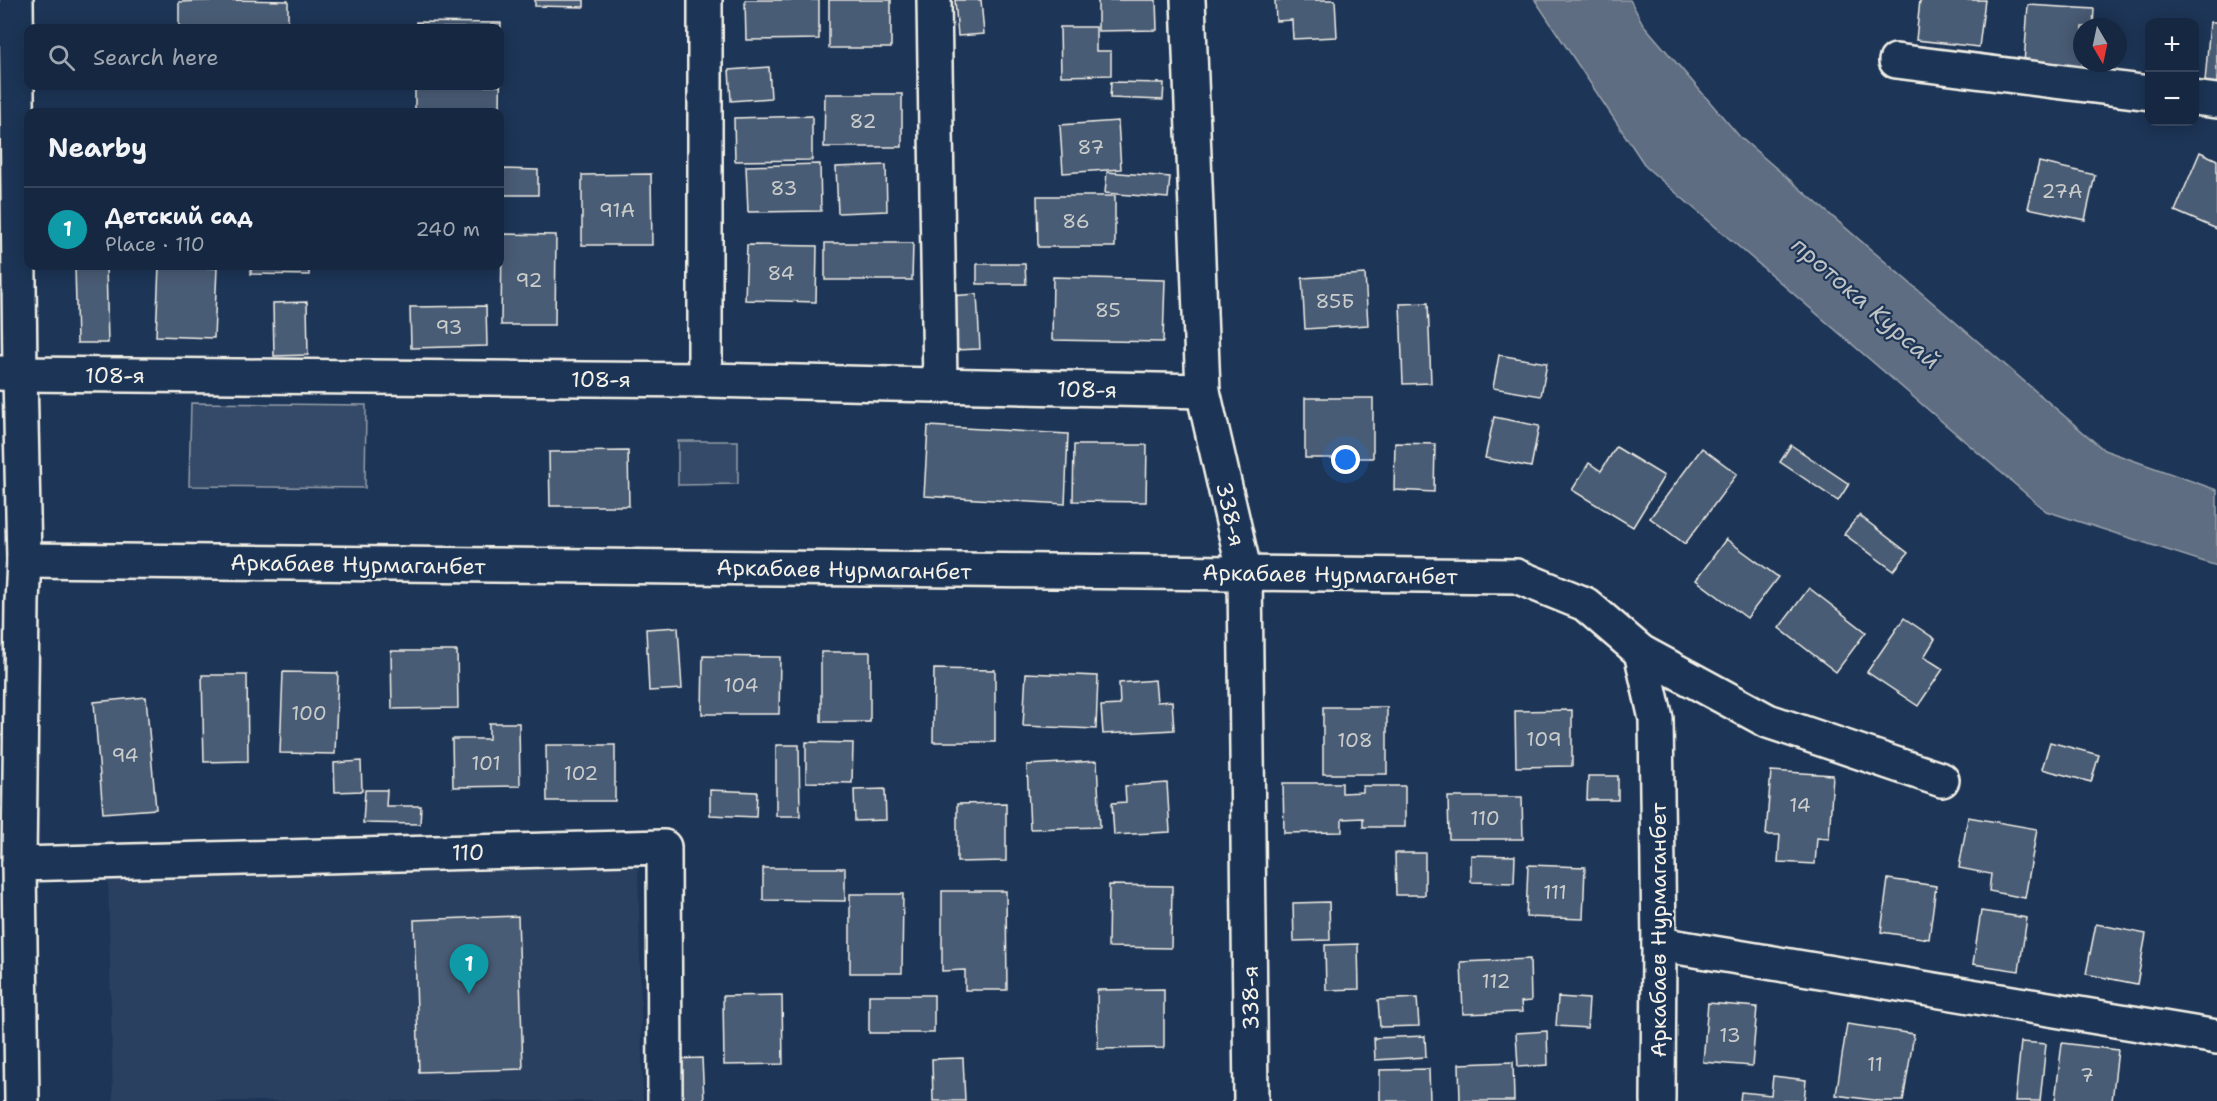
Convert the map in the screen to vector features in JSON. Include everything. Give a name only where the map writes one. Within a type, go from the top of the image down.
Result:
[{"type":"street","points":[[16,0],[10,373],[24,560],[11,602],[19,864],[22,1101]]},
{"type":"street","points":[[705,0],[705,380]]},
{"type":"street","points":[[934,0],[940,386]]},
{"type":"street","name":"338-я","points":[[1188,0],[1203,391],[1245,574],[1251,1101]]},
{"type":"street","points":[[1896,61],[2145,92]]},
{"type":"street","points":[[2199,99],[2217,101]]},
{"type":"street","name":"108-я","points":[[10,373],[705,380],[1203,391]]},
{"type":"street","name":"Аркабаев Нурмаганбет","points":[[24,560],[1516,576],[1586,604],[1641,652],[1768,721],[1942,780]]},
{"type":"street","name":"Аркабаев Нурмаганбет","points":[[1641,652],[1656,718],[1659,944],[1658,1101]]},
{"type":"street","name":"110","points":[[19,864],[664,847],[665,1101]]},
{"type":"street","points":[[1659,944],[2217,1037]]},
{"type":"shaded area","points":[[191,403],[366,405],[365,488],[189,486]]},
{"type":"shaded area","points":[[678,441],[738,441],[738,484],[678,485]]},
{"type":"shaded area","points":[[638,862],[643,1101],[113,1101],[108,874]]},
{"type":"water","name":"протока Курсай","points":[[1535,0],[1630,0],[1643,24],[1740,137],[2104,450],[2217,490],[2217,566],[2046,511],[1646,167]]},
{"type":"building","points":[[535,0],[584,0],[584,7],[535,6]]},
{"type":"building","points":[[745,0],[819,0],[819,39],[746,40]]},
{"type":"building","points":[[829,0],[891,0],[891,48],[829,48]]},
{"type":"building","points":[[955,0],[981,0],[984,34],[958,36]]},
{"type":"building","points":[[1098,0],[1156,0],[1157,30],[1098,31]]},
{"type":"building","points":[[1275,0],[1335,0],[1337,37],[1293,39],[1292,20],[1276,21]]},
{"type":"building","points":[[1920,0],[1985,0],[1979,47],[1916,40]]},
{"type":"building","points":[[288,1],[288,24],[179,24],[179,2]]},
{"type":"building","points":[[2028,5],[2094,9],[2094,18],[2073,18],[2073,68],[2024,64]]},
{"type":"building","points":[[416,22],[501,23],[501,24],[416,24]]},
{"type":"building","points":[[2210,22],[2217,22],[2217,83],[2205,82]]},
{"type":"building","points":[[1060,27],[1096,27],[1096,51],[1111,51],[1111,75],[1061,76]]},
{"type":"building","points":[[769,67],[771,98],[731,101],[729,70]]},
{"type":"building","points":[[1111,82],[1164,83],[1163,100],[1110,98]]},
{"type":"building","points":[[415,90],[500,90],[500,108],[415,108]]},
{"type":"building","points":[[825,94],[902,94],[902,147],[824,147]]},
{"type":"building","points":[[812,116],[812,160],[735,161],[734,118]]},
{"type":"building","points":[[1118,121],[1121,169],[1063,173],[1060,125]]},
{"type":"building","points":[[2200,152],[2217,160],[2217,229],[2175,211]]},
{"type":"building","points":[[2039,162],[2095,175],[2085,220],[2028,208]]},
{"type":"building","points":[[820,164],[821,211],[748,212],[746,166]]},
{"type":"building","points":[[886,165],[887,211],[838,213],[836,167]]},
{"type":"building","points":[[504,169],[538,170],[538,195],[504,195]]},
{"type":"building","points":[[1107,172],[1170,177],[1168,198],[1105,193]]},
{"type":"building","points":[[651,174],[652,245],[582,245],[582,175]]},
{"type":"building","points":[[1037,196],[1115,196],[1115,247],[1038,247]]},
{"type":"building","points":[[504,234],[556,235],[555,325],[501,325]]},
{"type":"building","points":[[825,243],[913,243],[912,280],[825,280]]},
{"type":"building","points":[[747,245],[817,246],[816,302],[745,300]]},
{"type":"building","points":[[977,264],[1025,264],[1026,284],[977,284]]},
{"type":"building","points":[[75,270],[106,270],[108,343],[77,343]]},
{"type":"building","points":[[159,270],[217,270],[214,338],[156,336]]},
{"type":"building","points":[[251,270],[309,270],[309,275],[251,274]]},
{"type":"building","points":[[1365,274],[1368,325],[1305,329],[1302,278]]},
{"type":"building","points":[[1053,277],[1165,280],[1163,342],[1052,340]]},
{"type":"building","points":[[977,294],[980,349],[953,350],[950,296]]},
{"type":"building","points":[[307,302],[308,355],[274,356],[273,303]]},
{"type":"building","points":[[1428,303],[1431,383],[1403,384],[1400,304]]},
{"type":"building","points":[[486,306],[487,346],[411,348],[410,307]]},
{"type":"building","points":[[1499,355],[1547,363],[1541,396],[1493,388]]},
{"type":"building","points":[[1305,398],[1373,398],[1373,458],[1305,458]]},
{"type":"building","points":[[1494,417],[1539,426],[1531,467],[1485,458]]},
{"type":"building","points":[[928,426],[1068,434],[1065,504],[924,496]]},
{"type":"building","points":[[1395,443],[1435,444],[1434,492],[1394,490]]},
{"type":"building","points":[[1074,445],[1147,445],[1146,502],[1073,501]]},
{"type":"building","points":[[1791,445],[1849,484],[1838,501],[1780,462]]},
{"type":"building","points":[[1616,447],[1664,476],[1633,527],[1572,490],[1589,463],[1601,471]]},
{"type":"building","points":[[1702,448],[1737,474],[1685,544],[1650,518]]},
{"type":"building","points":[[628,451],[629,506],[550,506],[549,452]]},
{"type":"building","points":[[1859,515],[1908,553],[1894,571],[1844,534]]},
{"type":"building","points":[[1726,539],[1778,577],[1747,618],[1696,580]]},
{"type":"building","points":[[1809,588],[1866,632],[1836,672],[1779,628]]},
{"type":"building","points":[[1904,618],[1935,639],[1924,657],[1943,669],[1918,706],[1867,672]]},
{"type":"building","points":[[678,627],[682,689],[649,691],[646,629]]},
{"type":"building","points":[[391,651],[457,651],[458,708],[392,709]]},
{"type":"building","points":[[821,652],[870,652],[870,722],[821,722]]},
{"type":"building","points":[[703,656],[780,657],[779,714],[702,714]]},
{"type":"building","points":[[934,669],[995,670],[995,742],[933,742]]},
{"type":"building","points":[[283,672],[338,673],[335,754],[280,753]]},
{"type":"building","points":[[1026,673],[1098,676],[1096,729],[1023,726]]},
{"type":"building","points":[[202,675],[247,675],[248,761],[204,762]]},
{"type":"building","points":[[1155,680],[1157,702],[1172,701],[1174,730],[1103,734],[1101,706],[1120,705],[1119,683]]},
{"type":"building","points":[[146,697],[156,809],[103,813],[94,702]]},
{"type":"building","points":[[1323,707],[1387,707],[1387,774],[1323,774]]},
{"type":"building","points":[[1572,710],[1572,766],[1516,767],[1515,711]]},
{"type":"building","points":[[489,723],[519,723],[520,786],[453,787],[452,739],[489,739]]},
{"type":"building","points":[[806,742],[853,743],[852,783],[806,782]]},
{"type":"building","points":[[2050,742],[2099,755],[2091,782],[2042,769]]},
{"type":"building","points":[[546,745],[615,745],[615,801],[547,801]]},
{"type":"building","points":[[776,745],[799,745],[800,816],[776,816]]},
{"type":"building","points":[[361,761],[362,791],[335,792],[334,763]]},
{"type":"building","points":[[1097,761],[1100,827],[1030,829],[1027,765]]},
{"type":"building","points":[[1771,771],[1833,775],[1829,839],[1817,838],[1815,864],[1778,862],[1780,835],[1766,835]]},
{"type":"building","points":[[1588,776],[1618,776],[1618,800],[1587,800]]},
{"type":"building","points":[[1167,783],[1170,832],[1114,835],[1112,803],[1126,802],[1125,786]]},
{"type":"building","points":[[1283,783],[1342,783],[1342,793],[1363,792],[1363,786],[1405,786],[1405,827],[1363,827],[1363,818],[1342,819],[1342,832],[1284,833]]},
{"type":"building","points":[[885,789],[886,820],[855,821],[854,790]]},
{"type":"building","points":[[365,790],[387,790],[386,806],[421,806],[420,824],[363,823]]},
{"type":"building","points":[[710,790],[757,792],[756,817],[710,815]]},
{"type":"building","points":[[1448,797],[1522,797],[1523,839],[1449,839]]},
{"type":"building","points":[[1006,803],[1006,861],[957,862],[957,804]]},
{"type":"building","points":[[1968,817],[2037,829],[2025,898],[1989,891],[1991,874],[1959,868]]},
{"type":"building","points":[[1395,853],[1425,853],[1425,895],[1396,895]]},
{"type":"building","points":[[1471,855],[1515,856],[1514,883],[1471,882]]},
{"type":"building","points":[[1528,865],[1585,867],[1583,919],[1526,917]]},
{"type":"building","points":[[763,868],[845,868],[845,901],[763,900]]},
{"type":"building","points":[[1888,879],[1936,886],[1929,939],[1881,932]]},
{"type":"building","points":[[1109,885],[1172,886],[1171,948],[1108,947]]},
{"type":"building","points":[[942,891],[1006,891],[1007,990],[965,990],[965,970],[942,971]]},
{"type":"building","points":[[850,894],[903,894],[902,973],[850,973]]},
{"type":"building","points":[[1329,902],[1330,940],[1294,941],[1293,903]]},
{"type":"building","points":[[1981,911],[2027,918],[2019,971],[1973,964]]},
{"type":"building","points":[[518,916],[523,1069],[419,1072],[414,920]]},
{"type":"building","points":[[2096,924],[2146,934],[2137,984],[2086,974]]},
{"type":"building","points":[[1358,944],[1359,989],[1326,990],[1325,945]]},
{"type":"building","points":[[1530,959],[1531,1001],[1521,1002],[1522,1012],[1463,1014],[1461,962]]},
{"type":"building","points":[[1164,989],[1164,1048],[1098,1049],[1097,990]]},
{"type":"building","points":[[782,995],[783,1064],[724,1065],[723,996]]},
{"type":"building","points":[[869,995],[934,995],[934,1033],[869,1033]]},
{"type":"building","points":[[1558,997],[1589,999],[1587,1028],[1556,1026]]},
{"type":"building","points":[[1417,998],[1419,1026],[1380,1027],[1378,1000]]},
{"type":"building","points":[[1708,1003],[1757,1007],[1752,1066],[1703,1062]]},
{"type":"building","points":[[1847,1024],[1914,1034],[1903,1101],[1880,1101],[1836,1095]]},
{"type":"building","points":[[1547,1031],[1548,1065],[1518,1067],[1516,1033]]},
{"type":"building","points":[[1425,1036],[1426,1057],[1375,1060],[1374,1038]]},
{"type":"building","points":[[2021,1042],[2046,1044],[2040,1101],[2015,1101]]},
{"type":"building","points":[[2062,1043],[2118,1050],[2112,1101],[2055,1101]]},
{"type":"building","points":[[702,1058],[704,1101],[675,1101],[674,1059]]},
{"type":"building","points":[[963,1058],[965,1101],[933,1101],[932,1059]]},
{"type":"building","points":[[1513,1062],[1514,1101],[1460,1101],[1459,1064]]},
{"type":"building","points":[[1429,1069],[1430,1101],[1380,1101],[1380,1070]]},
{"type":"building","points":[[1773,1076],[1806,1080],[1804,1101],[1740,1101],[1741,1092],[1771,1095]]},
{"type":"place","name":"Детский сад","points":[[469,994]]}]
